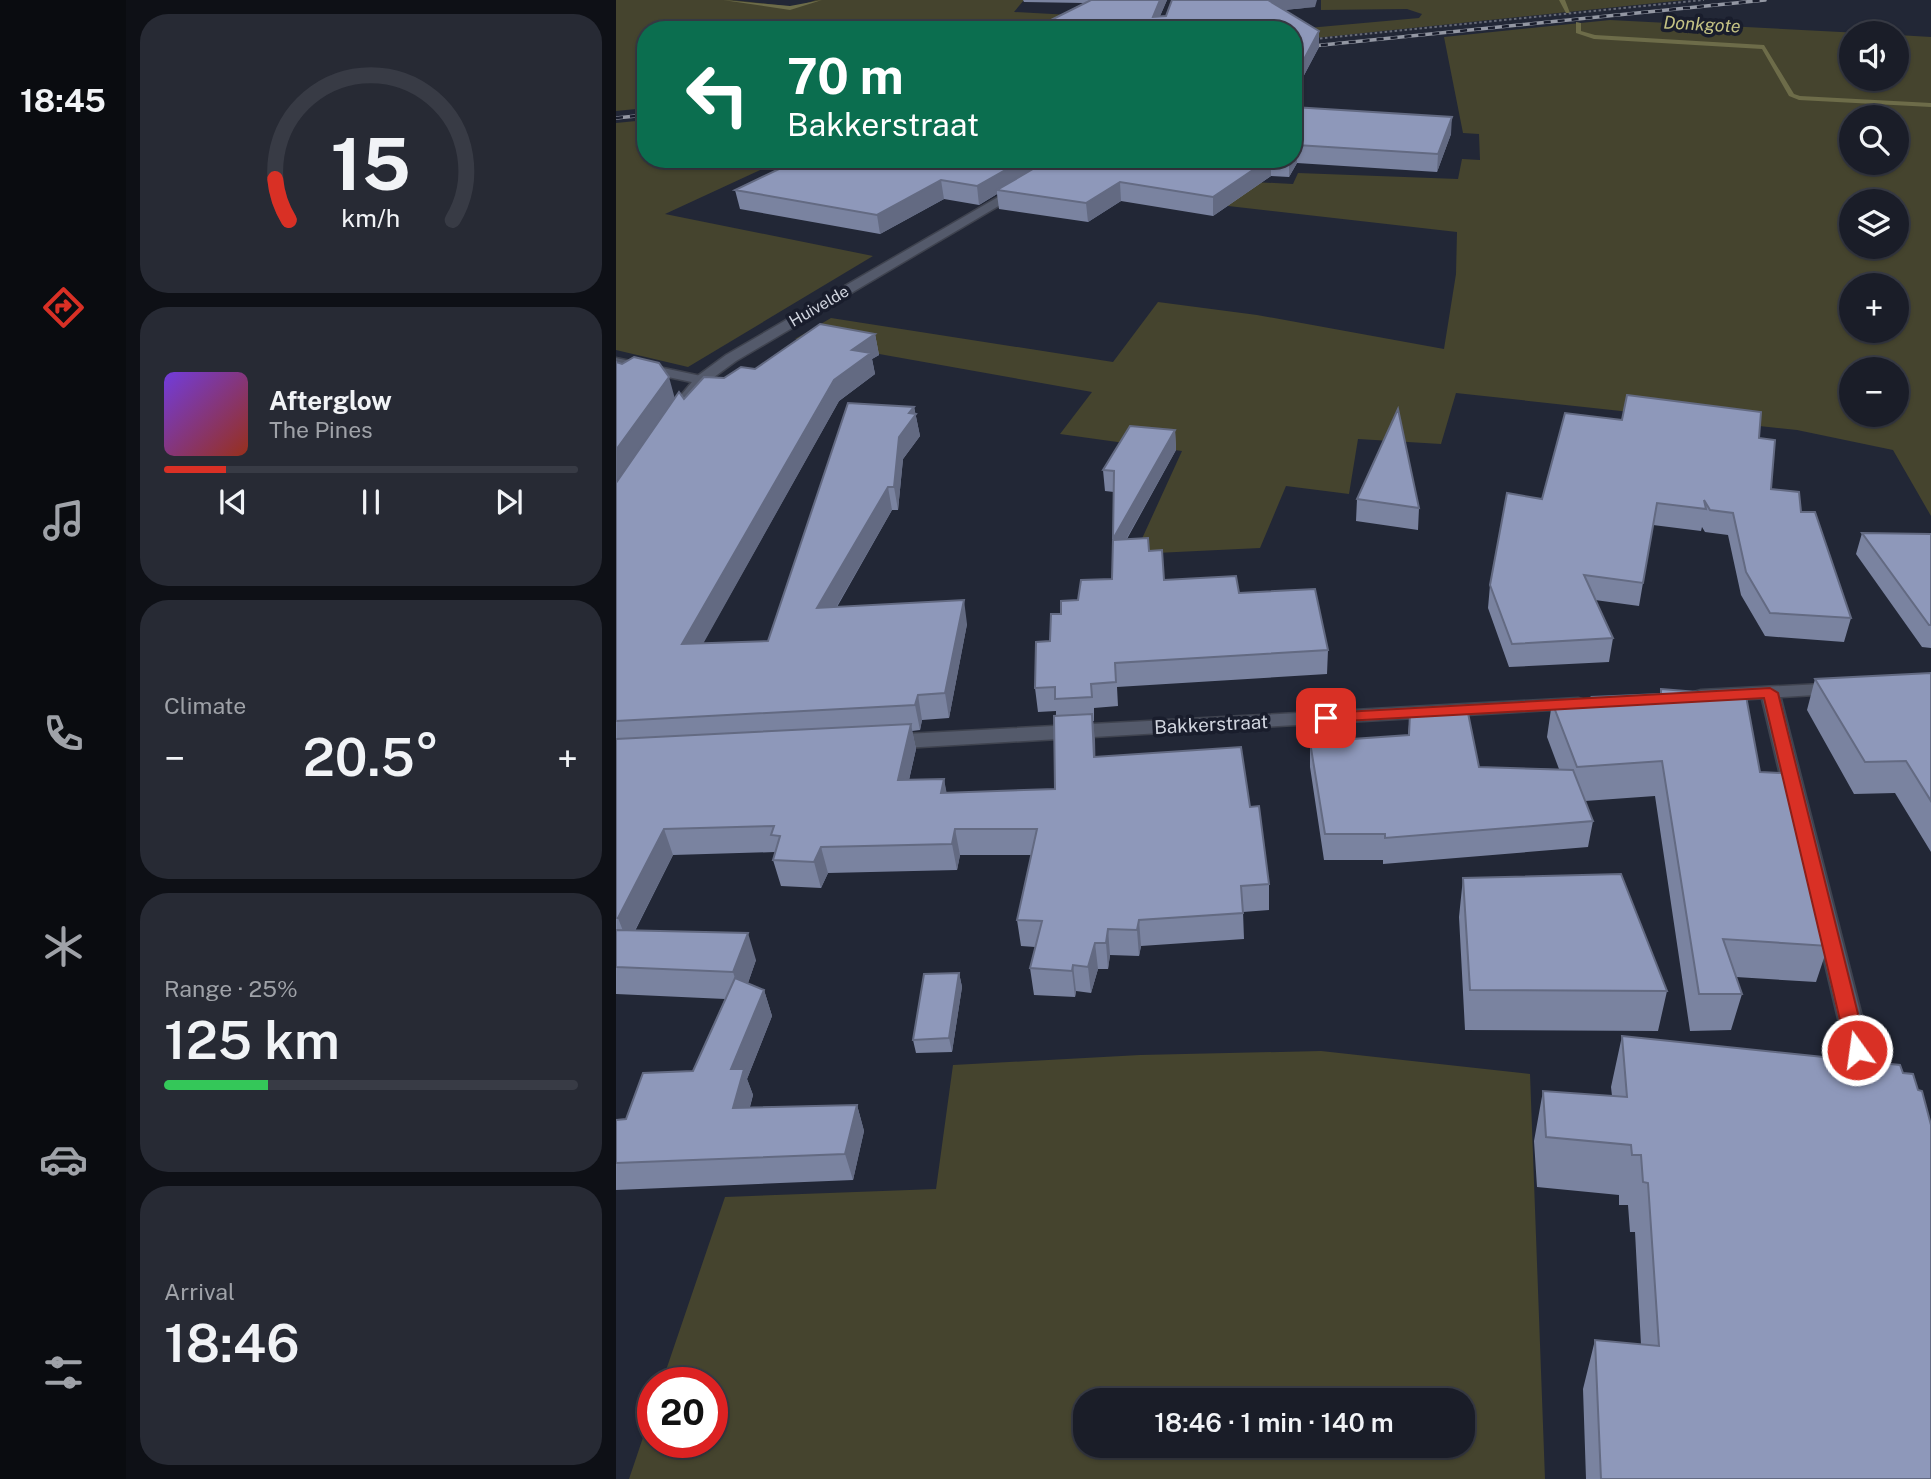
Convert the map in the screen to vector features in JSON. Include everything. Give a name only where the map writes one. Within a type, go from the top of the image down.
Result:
[{"type":"street","name":"Huivelde","points":[[668,423],[701,380],[731,358],[1054,168]]},
{"type":"street","points":[[616,362],[701,380]]},
{"type":"street","points":[[1679,697],[1864,688]]},
{"type":"street","name":"Bakkerstraat","points":[[865,743],[1600,702]]},
{"type":"lane","points":[[1770,693],[1857,1050]]},
{"type":"path","points":[[1307,40],[1704,0]]},
{"type":"shaded area","points":[[616,0],[732,0],[795,7],[816,0],[1024,0],[1014,12],[1089,16],[1080,21],[637,21],[637,109],[616,111]]},
{"type":"shaded area","points":[[1321,0],[1685,0],[1306,39],[1302,35],[1302,29],[1419,18],[1422,14],[1407,9],[1321,10]]},
{"type":"shaded area","points":[[1610,20],[1839,32],[1839,91],[1909,91],[1909,36],[1931,37],[1931,516],[1893,450],[1797,430],[1456,393],[1441,444],[1358,439],[1349,494],[1286,486],[1260,548],[1135,554],[1182,451],[1060,434],[1092,392],[795,339],[831,318],[1113,362],[1158,302],[1257,315],[1444,349],[1456,274],[1457,232],[1167,199],[1193,179],[1293,184],[1298,173],[1458,179],[1462,159],[1480,160],[1479,134],[1463,133],[1444,37]]},
{"type":"shaded area","points":[[637,121],[637,168],[765,168],[665,214],[873,256],[688,367],[616,350],[616,123]]},
{"type":"shaded area","points":[[1321,1051],[1530,1074],[1545,1479],[629,1479],[637,1455],[637,1458],[728,1458],[728,1367],[667,1367],[725,1197],[936,1189],[953,1065],[1140,1055]]},
{"type":"building","points":[[1091,0],[1160,0],[1153,17],[1166,16],[1172,0],[1268,0],[1319,31],[1302,63],[1302,21],[1049,21]]},
{"type":"building","points":[[1302,108],[1452,117],[1438,154],[1302,145]]},
{"type":"building","points":[[781,168],[1009,168],[977,186],[941,180],[877,215],[735,190]]},
{"type":"building","points":[[1035,168],[1256,168],[1213,197],[1120,182],[1086,203],[997,190]]},
{"type":"building","points":[[820,324],[875,334],[852,350],[871,353],[834,380],[682,644],[768,641],[848,403],[914,407],[909,413],[916,414],[899,437],[894,487],[888,487],[817,608],[964,600],[945,693],[918,695],[915,705],[616,721],[616,483],[679,392],[684,399],[704,377],[724,378],[741,367],[755,369]]},
{"type":"building","points":[[634,357],[659,363],[669,377],[616,450],[616,362],[622,364]]},
{"type":"building","points":[[1627,395],[1761,412],[1759,438],[1775,440],[1771,489],[1799,492],[1801,512],[1815,512],[1851,618],[1770,613],[1746,572],[1733,513],[1710,510],[1704,500],[1706,509],[1657,503],[1643,583],[1584,575],[1613,638],[1512,644],[1490,585],[1507,493],[1542,499],[1565,413],[1622,420]]},
{"type":"building","points":[[1398,409],[1419,508],[1357,499]]},
{"type":"building","points":[[1130,426],[1175,430],[1113,539],[1114,471],[1103,470]]},
{"type":"building","points":[[1862,533],[1931,534],[1931,625],[1929,625]]},
{"type":"building","points":[[1148,538],[1149,551],[1162,550],[1164,580],[1236,576],[1239,593],[1315,589],[1328,650],[1115,663],[1116,682],[1091,684],[1092,697],[1055,699],[1055,687],[1035,688],[1036,642],[1050,641],[1051,614],[1061,614],[1061,601],[1078,600],[1081,580],[1112,579],[1113,540]]},
{"type":"building","points":[[1931,673],[1931,801],[1906,761],[1865,762],[1815,679]]},
{"type":"building","points":[[1661,689],[1746,696],[1760,772],[1782,773],[1798,817],[1828,946],[1723,939],[1742,994],[1699,994],[1662,761],[1577,767],[1552,702],[1661,694]]},
{"type":"building","points":[[1468,713],[1479,767],[1573,770],[1593,821],[1385,838],[1385,834],[1325,834],[1310,742],[1409,735],[1410,714]]},
{"type":"building","points":[[1092,714],[1094,757],[1241,747],[1250,807],[1259,806],[1269,884],[1241,886],[1243,913],[1139,920],[1137,930],[1108,929],[1106,943],[1095,943],[1088,967],[1073,965],[1072,971],[1030,968],[1042,921],[1017,920],[1037,829],[955,829],[952,844],[821,847],[814,862],[773,860],[780,836],[771,835],[774,826],[664,829],[616,918],[616,739],[911,724],[898,780],[944,779],[941,793],[1055,789],[1054,716]]},
{"type":"building","points":[[1621,874],[1667,991],[1470,990],[1463,878]]},
{"type":"building","points":[[616,930],[748,933],[733,972],[616,967]]},
{"type":"building","points":[[959,973],[949,1038],[913,1040],[924,974]]},
{"type":"building","points":[[735,978],[764,990],[731,1069],[744,1069],[733,1108],[857,1105],[845,1154],[616,1163],[616,1120],[626,1119],[643,1073],[693,1071]]},
{"type":"building","points":[[1622,1036],[1900,1065],[1903,1073],[1913,1074],[1918,1090],[1922,1091],[1931,1125],[1931,1479],[1601,1479],[1595,1340],[1659,1346],[1648,1183],[1643,1182],[1641,1155],[1632,1155],[1631,1145],[1546,1137],[1543,1091],[1627,1097]]},
{"type":"waterway","name":"Donkgote","points":[[726,0],[790,8],[819,0]]},
{"type":"waterway","name":"Donkgote","points":[[1562,0],[1568,12]]},
{"type":"waterway","name":"Donkgote","points":[[1578,23],[1578,32],[1594,37],[1764,47],[1791,95],[1799,98],[1931,105]]},
{"type":"railway","points":[[1302,47],[1765,0]]},
{"type":"railway","points":[[616,118],[637,116]]},
{"type":"route","points":[[1326,718],[1770,693],[1857,1050]]}]
